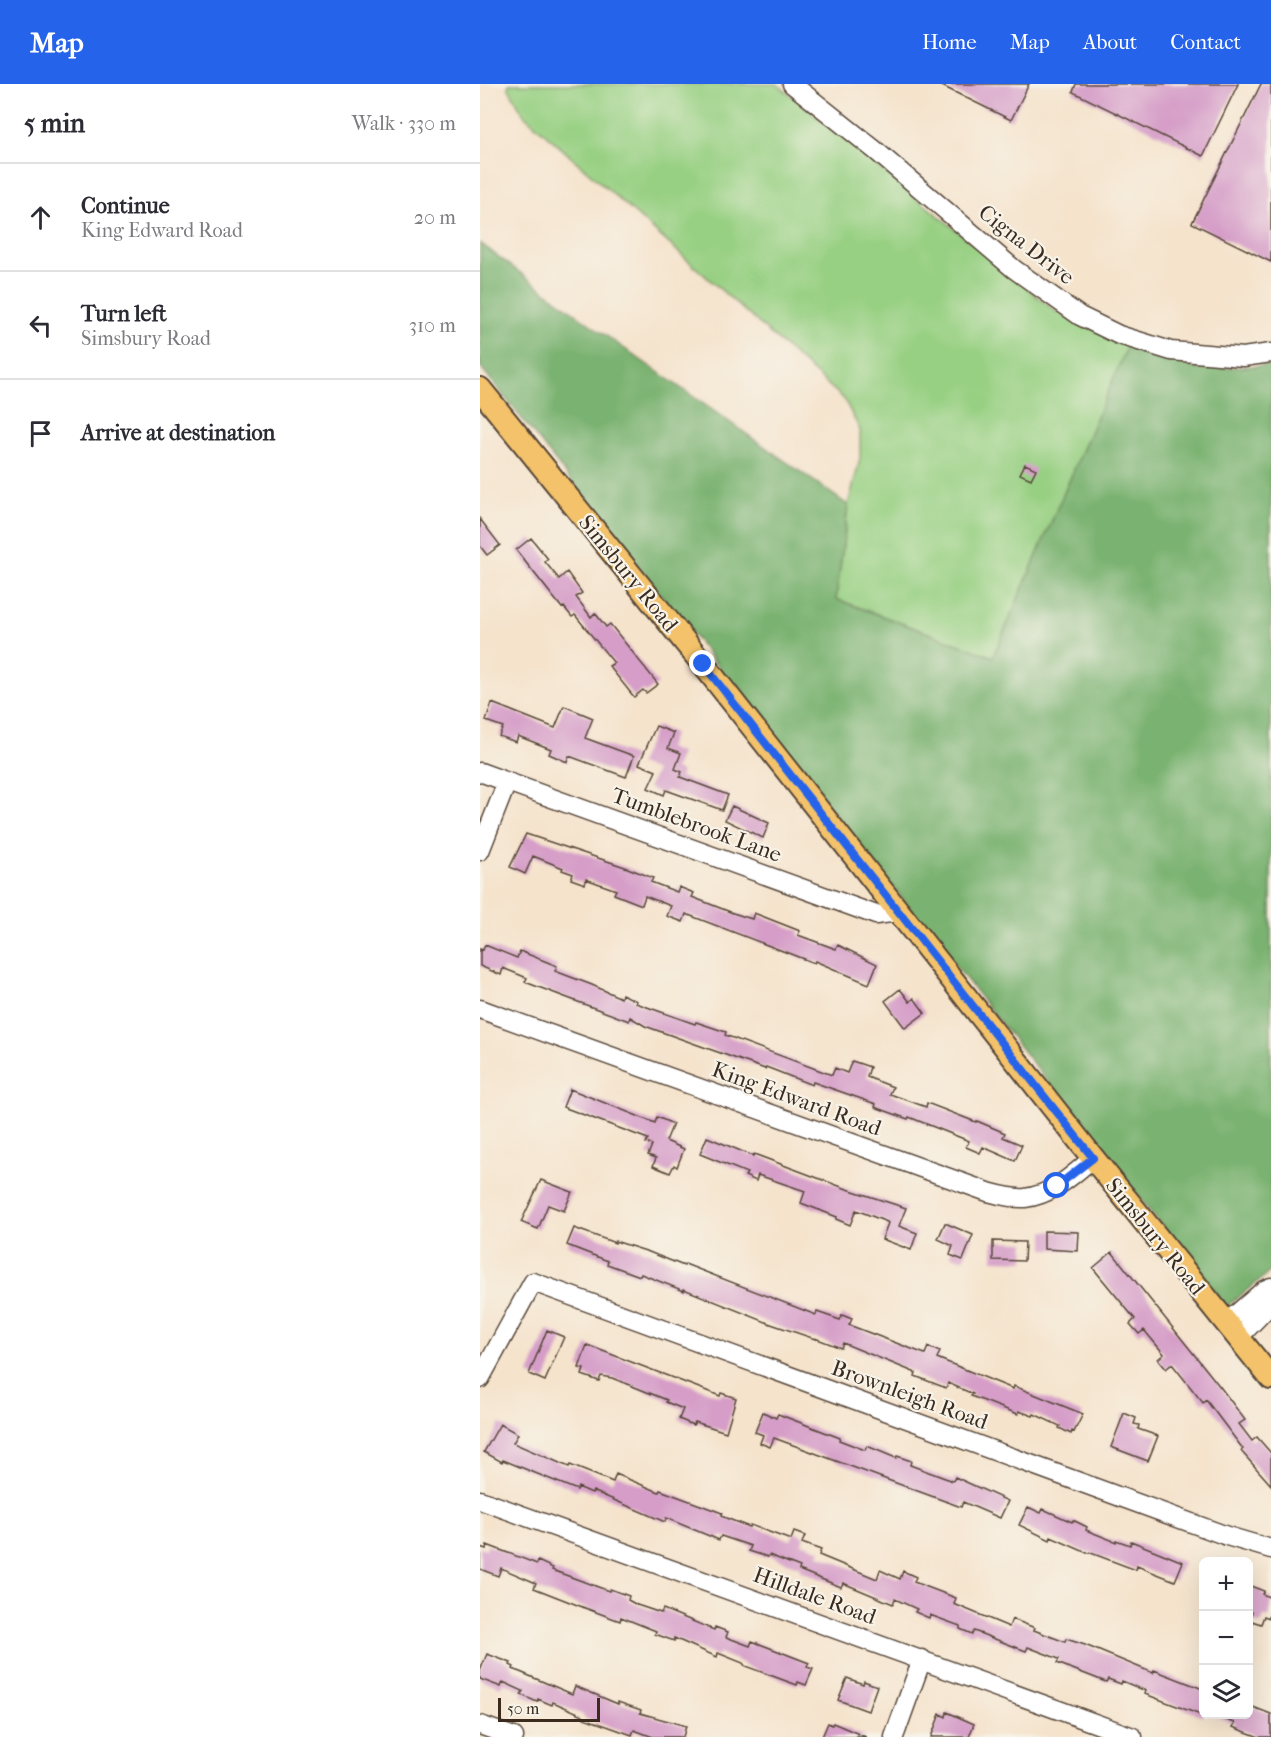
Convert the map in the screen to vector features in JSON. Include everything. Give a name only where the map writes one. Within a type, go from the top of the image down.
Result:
[{"type":"main road","name":"Simsbury Road","points":[[480,389],[1271,1378]]},
{"type":"street","name":"Cigna Drive","points":[[792,84],[875,150],[1014,269],[1080,316],[1119,335],[1172,351],[1243,357],[1271,353]]},
{"type":"street","name":"Tumblebrook Lane","points":[[480,772],[876,915],[898,912]]},
{"type":"street","points":[[480,851],[507,782]]},
{"type":"street","name":"King Edward Road","points":[[480,1009],[987,1192],[1024,1198],[1042,1193],[1057,1186],[1093,1158]]},
{"type":"street","name":"Brownleigh Road","points":[[480,1379],[533,1282],[1227,1536],[1271,1549]]},
{"type":"street","points":[[1232,1330],[1264,1290],[1271,1287]]},
{"type":"street","points":[[1232,1330],[1271,1304]]},
{"type":"street","name":"Hilldale Road","points":[[480,1500],[1133,1737]]},
{"type":"street","points":[[894,1737],[921,1659]]},
{"type":"street","points":[[480,1725],[514,1737]]},
{"type":"green space","points":[[509,84],[777,84],[1055,311],[1128,345],[993,657],[836,599],[848,505],[860,459],[860,430],[844,399],[524,115],[508,87]]},
{"type":"green space","points":[[480,243],[598,330],[848,505],[836,599],[993,657],[1128,345],[1198,369],[1271,365],[1271,1271],[1226,1307],[480,366]]},
{"type":"building","points":[[938,84],[1029,84],[1011,120]]},
{"type":"building","points":[[1076,84],[1238,84],[1203,156],[1073,92]]},
{"type":"building","points":[[1261,84],[1271,84],[1271,262],[1192,223]]},
{"type":"building","points":[[1025,464],[1036,469],[1031,479],[1020,474]]},
{"type":"building","points":[[480,519],[500,545],[487,555],[480,546]]},
{"type":"building","points":[[531,538],[548,559],[545,562],[559,579],[567,572],[582,593],[576,597],[591,617],[595,613],[606,627],[610,624],[658,684],[646,693],[643,690],[634,697],[609,666],[614,663],[575,615],[572,617],[564,607],[562,608],[516,550]]},
{"type":"building","points":[[492,703],[555,728],[564,706],[593,718],[585,738],[634,756],[626,777],[569,756],[567,762],[549,754],[551,749],[518,736],[516,742],[499,736],[503,727],[486,721]]},
{"type":"building","points":[[656,726],[674,733],[668,748],[681,753],[675,769],[682,772],[680,777],[728,795],[722,810],[666,790],[664,795],[648,788],[656,771],[639,764]]},
{"type":"building","points":[[732,806],[769,823],[763,838],[725,820]]},
{"type":"building","points":[[526,834],[625,867],[653,878],[651,882],[677,892],[679,887],[694,893],[692,897],[733,913],[752,919],[754,913],[800,931],[798,935],[836,949],[838,945],[877,964],[869,984],[815,961],[814,963],[686,914],[683,922],[667,916],[671,906],[645,896],[642,905],[614,894],[616,890],[586,879],[585,884],[571,879],[573,874],[533,856],[525,874],[510,867]]},
{"type":"building","points":[[485,945],[517,958],[520,951],[557,966],[555,971],[621,998],[622,994],[637,1001],[636,1003],[695,1024],[696,1022],[726,1032],[725,1035],[832,1075],[835,1068],[847,1073],[852,1061],[870,1067],[867,1077],[893,1087],[890,1094],[926,1107],[927,1103],[977,1121],[1005,1133],[1003,1137],[1022,1145],[1015,1161],[983,1147],[980,1153],[966,1147],[969,1141],[909,1117],[908,1119],[875,1107],[876,1104],[813,1082],[812,1085],[766,1067],[765,1069],[645,1026],[630,1017],[629,1021],[525,982],[527,978],[503,968],[501,975],[480,966],[480,949],[483,950]]},
{"type":"building","points":[[900,989],[910,1002],[914,998],[925,1013],[905,1028],[885,1001]]},
{"type":"building","points":[[570,1089],[655,1123],[657,1117],[673,1124],[666,1141],[684,1149],[677,1167],[674,1165],[670,1173],[653,1166],[656,1158],[648,1155],[652,1145],[646,1143],[648,1139],[563,1107]]},
{"type":"building","points":[[707,1137],[753,1156],[754,1154],[847,1189],[906,1208],[899,1226],[917,1233],[911,1250],[882,1239],[887,1222],[856,1210],[850,1225],[836,1219],[837,1217],[801,1203],[805,1191],[758,1175],[756,1181],[745,1176],[747,1173],[700,1154]]},
{"type":"building","points":[[541,1180],[572,1192],[564,1211],[548,1205],[538,1229],[521,1222]]},
{"type":"building","points":[[945,1223],[973,1235],[963,1260],[950,1255],[953,1246],[938,1239]]},
{"type":"building","points":[[574,1228],[649,1252],[684,1266],[685,1264],[816,1315],[817,1312],[840,1320],[842,1315],[852,1319],[849,1325],[925,1354],[928,1347],[940,1352],[937,1358],[1083,1414],[1071,1434],[1059,1428],[1060,1426],[1034,1414],[1033,1416],[1019,1411],[1018,1414],[971,1396],[973,1394],[948,1383],[946,1388],[843,1343],[841,1348],[771,1324],[684,1289],[684,1291],[641,1274],[640,1276],[607,1264],[608,1261],[567,1245]]},
{"type":"building","points":[[1044,1231],[1079,1232],[1078,1251],[1044,1249]]},
{"type":"building","points":[[993,1241],[1025,1242],[1024,1261],[993,1260]]},
{"type":"building","points":[[1112,1252],[1245,1420],[1239,1424],[1252,1441],[1257,1437],[1271,1453],[1271,1485],[1241,1451],[1243,1449],[1206,1400],[1203,1403],[1172,1364],[1166,1369],[1158,1359],[1164,1354],[1144,1330],[1139,1334],[1130,1324],[1135,1319],[1093,1268]]},
{"type":"building","points":[[547,1330],[564,1337],[545,1381],[529,1374]]},
{"type":"building","points":[[587,1345],[720,1396],[721,1393],[736,1398],[726,1432],[695,1422],[693,1425],[679,1419],[683,1409],[666,1402],[667,1400],[612,1378],[601,1376],[599,1381],[582,1375],[584,1369],[579,1368]]},
{"type":"building","points":[[763,1412],[776,1418],[778,1414],[865,1450],[867,1446],[896,1458],[897,1456],[911,1461],[910,1465],[953,1481],[955,1477],[1008,1501],[1000,1518],[963,1502],[961,1507],[774,1438],[770,1447],[760,1443],[763,1435],[755,1432]]},
{"type":"building","points":[[1124,1413],[1136,1418],[1134,1424],[1139,1425],[1138,1429],[1158,1436],[1148,1461],[1111,1447]]},
{"type":"building","points":[[500,1424],[518,1434],[513,1443],[569,1467],[570,1465],[613,1482],[616,1474],[659,1492],[660,1490],[722,1513],[721,1516],[749,1527],[750,1525],[791,1540],[794,1532],[805,1536],[802,1543],[821,1550],[819,1555],[877,1579],[880,1570],[900,1579],[903,1571],[916,1577],[914,1582],[956,1598],[954,1604],[1009,1627],[1012,1619],[1065,1642],[1066,1639],[1085,1645],[1153,1673],[1154,1670],[1199,1687],[1199,1714],[1145,1694],[1146,1691],[1122,1681],[1121,1684],[1108,1679],[1106,1682],[1057,1663],[1059,1659],[1028,1647],[1026,1651],[974,1631],[972,1634],[960,1629],[960,1626],[930,1615],[929,1618],[915,1612],[917,1609],[895,1599],[893,1604],[843,1583],[841,1587],[799,1570],[800,1567],[769,1555],[768,1557],[749,1551],[751,1546],[721,1536],[719,1540],[666,1518],[665,1522],[593,1491],[592,1493],[578,1487],[577,1490],[503,1460],[502,1462],[484,1452]]},
{"type":"building","points":[[1028,1507],[1041,1513],[1043,1509],[1072,1522],[1073,1520],[1087,1527],[1086,1530],[1116,1542],[1116,1540],[1130,1545],[1131,1541],[1183,1562],[1175,1581],[1137,1566],[1136,1570],[1087,1553],[1051,1537],[1050,1540],[1019,1525]]},
{"type":"building","points":[[487,1545],[537,1564],[538,1561],[553,1568],[552,1570],[629,1596],[628,1600],[637,1605],[661,1613],[663,1609],[714,1630],[715,1627],[728,1632],[726,1637],[750,1646],[752,1641],[809,1663],[807,1667],[813,1669],[806,1685],[798,1682],[797,1685],[745,1666],[743,1663],[718,1653],[717,1657],[674,1638],[674,1641],[655,1634],[656,1631],[621,1617],[620,1621],[534,1588],[536,1583],[501,1568],[498,1576],[480,1569],[480,1547],[486,1549]]},
{"type":"building","points":[[1253,1587],[1264,1591],[1262,1594],[1271,1598],[1269,1618],[1264,1616],[1261,1624],[1253,1621]]},
{"type":"building","points":[[487,1654],[511,1663],[513,1669],[572,1694],[575,1686],[618,1704],[618,1702],[641,1710],[640,1713],[686,1726],[683,1737],[653,1737],[634,1730],[632,1735],[584,1718],[583,1715],[553,1702],[552,1705],[538,1699],[537,1702],[521,1695],[523,1691],[503,1682],[501,1687],[480,1679],[480,1671]]},
{"type":"building","points":[[847,1678],[877,1686],[868,1711],[838,1700]]},
{"type":"building","points":[[1253,1707],[1271,1714],[1271,1737],[1259,1737],[1233,1727],[1235,1723],[1224,1719],[1253,1719]]},
{"type":"building","points":[[947,1712],[974,1724],[969,1737],[931,1737],[940,1714],[946,1717]]},
{"type":"building","points":[[828,1723],[832,1725],[833,1723],[866,1737],[822,1737]]},
{"type":"route","points":[[703,664],[1093,1158],[1057,1186]]}]
